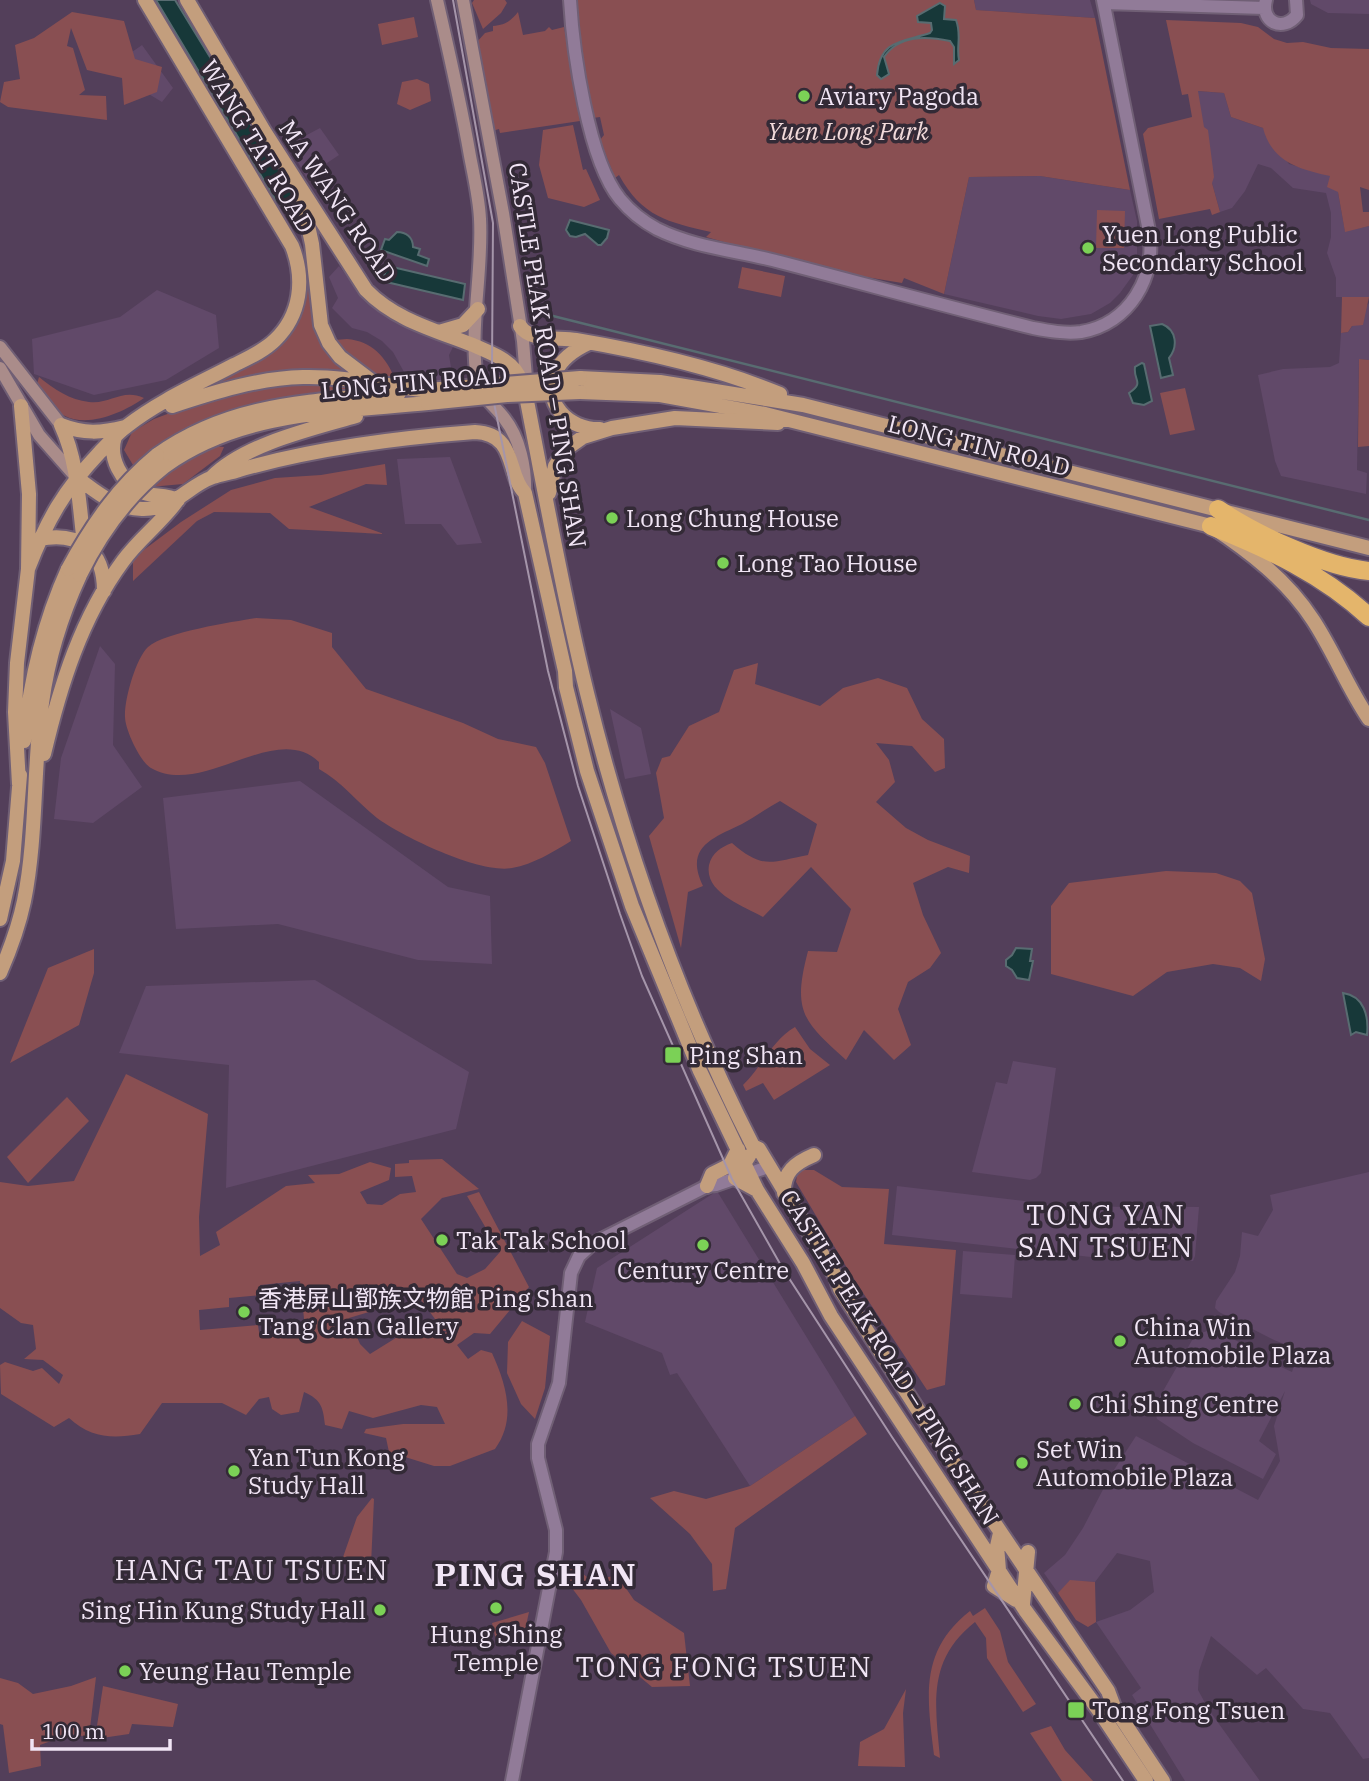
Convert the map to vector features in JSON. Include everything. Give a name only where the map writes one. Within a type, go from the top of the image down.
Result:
[{"type":"highway","points":[[1218,509],[1240,523],[1317,558],[1347,568],[1369,571]]},
{"type":"highway","points":[[1210,526],[1266,548],[1300,567],[1331,586],[1369,617]]},
{"type":"main road","name":"WANG TAT ROAD","points":[[144,415],[268,346],[289,323],[298,301],[300,283],[299,264],[292,246],[145,0]]},
{"type":"main road","name":"MA WANG ROAD","points":[[187,0],[300,190],[372,296],[398,315],[498,356],[513,368],[519,377],[527,401]]},
{"type":"main road","name":"CASTLE PEAK ROAD – PING SHAN","points":[[437,0],[454,68],[478,197],[481,246],[476,347],[478,384],[515,436],[565,671],[566,687],[587,771],[617,864],[665,990],[757,1190],[803,1263],[831,1316],[999,1570],[1146,1781]]},
{"type":"main road","name":"CASTLE PEAK ROAD – PING SHAN","points":[[463,0],[494,163],[526,368],[527,401],[586,692],[624,824],[689,1005],[761,1156],[830,1266],[840,1289],[1000,1533],[1026,1559],[1102,1681],[1114,1707],[1163,1781]]},
{"type":"main road","points":[[300,190],[312,243],[321,325],[340,358],[375,384]]},
{"type":"main road","points":[[439,332],[463,325],[478,309]]},
{"type":"main road","points":[[520,326],[531,335],[589,342],[731,376],[803,405]]},
{"type":"main road","points":[[589,342],[569,354],[557,369],[554,378],[553,395],[559,411],[573,424],[591,429],[612,428],[675,418],[793,423]]},
{"type":"main road","points":[[0,347],[61,425],[70,447],[76,477],[84,544]]},
{"type":"main road","points":[[0,368],[39,435],[76,477],[108,501],[122,507],[158,508],[178,500],[212,477],[224,465],[281,440],[353,417],[405,405]]},
{"type":"main road","points":[[27,569],[49,518],[76,477],[120,431],[144,415],[196,398],[275,379],[316,377],[426,394]]},
{"type":"main road","name":"LONG TIN ROAD","points":[[0,972],[24,900],[30,863],[40,722],[48,666],[87,535],[113,497],[206,426],[254,410],[293,403],[426,394],[507,395],[580,385],[660,382],[803,405],[1369,548]]},
{"type":"main road","name":"LONG TIN ROAD","points":[[580,385],[696,400],[765,414],[1210,526]]},
{"type":"main road","name":"LONG TIN ROAD","points":[[161,460],[258,423],[304,415],[405,405],[426,394]]},
{"type":"main road","points":[[19,784],[17,663],[27,569],[29,469],[21,406]]},
{"type":"main road","points":[[61,425],[90,433],[120,431]]},
{"type":"main road","points":[[548,502],[555,466],[566,449],[583,438],[612,428]]},
{"type":"main road","points":[[120,431],[112,446],[126,482],[142,493],[165,494],[178,500]]},
{"type":"main road","points":[[212,477],[283,457],[327,449],[480,432],[490,435],[504,447],[514,466],[519,487],[525,493]]},
{"type":"main road","points":[[35,787],[67,667],[123,561],[178,500]]},
{"type":"main road","points":[[1210,526],[1266,566],[1295,595],[1327,642],[1347,684],[1369,719]]},
{"type":"main road","points":[[39,539],[67,537],[84,544],[104,574],[104,593]]},
{"type":"main road","name":"LONG TIN ROAD","points":[[0,919],[13,861],[27,712],[34,673],[47,620],[74,572]]},
{"type":"main road","points":[[707,1186],[712,1174],[730,1165],[737,1149]]},
{"type":"main road","points":[[784,1193],[785,1178],[789,1171],[801,1160],[814,1155]]},
{"type":"main road","points":[[757,1190],[735,1178],[761,1156]]},
{"type":"main road","points":[[1000,1533],[997,1546],[999,1570],[994,1586],[1023,1605],[1026,1559]]},
{"type":"street","points":[[570,0],[575,44],[595,148],[606,178],[621,200],[638,217],[657,229],[683,239],[1033,328],[1073,332],[1092,329],[1124,311],[1138,293],[1148,270],[1150,239],[1103,2],[1265,4],[1267,17],[1273,23],[1286,24],[1297,15],[1296,0]]},
{"type":"street","points":[[707,1186],[713,1179],[747,1168],[761,1156]]},
{"type":"street","points":[[512,1781],[556,1552],[555,1519],[537,1451],[559,1382],[571,1273],[579,1256],[592,1244],[707,1186],[735,1178]]},
{"type":"shaded area","points":[[156,0],[175,0],[281,173],[297,194],[288,213],[275,199]]},
{"type":"shaded area","points":[[974,0],[1090,0],[1095,18],[976,10]]},
{"type":"shaded area","points":[[1310,0],[1369,0],[1369,14],[1328,13],[1311,4]]},
{"type":"shaded area","points":[[940,3],[945,6],[944,19],[956,20],[959,31],[959,60],[954,64],[954,47],[950,41],[923,38],[905,41],[884,57],[889,74],[881,79],[877,75],[879,63],[888,48],[902,41],[930,33],[931,23],[918,22],[917,16]]},
{"type":"shaded area","points":[[142,45],[173,88],[162,102],[137,87],[122,59]]},
{"type":"shaded area","points":[[1197,91],[1224,93],[1231,117],[1263,128],[1289,164],[1331,176],[1338,192],[1345,231],[1369,226],[1369,297],[1336,297],[1336,278],[1327,253],[1331,237],[1331,213],[1326,193],[1293,188],[1271,168],[1258,164],[1245,191],[1232,208],[1220,212],[1212,183]]},
{"type":"shaded area","points":[[296,127],[303,137],[320,128],[339,155],[306,177],[283,135]]},
{"type":"shaded area","points":[[1040,176],[1130,190],[1137,221],[1137,257],[1133,275],[1120,293],[1110,303],[1091,314],[1061,319],[944,294],[969,177]]},
{"type":"shaded area","points":[[570,220],[609,230],[607,238],[598,245],[585,234],[570,236],[566,230]]},
{"type":"shaded area","points":[[397,232],[412,240],[413,247],[420,249],[418,255],[429,259],[427,266],[381,250],[385,239],[389,240]]},
{"type":"shaded area","points":[[339,266],[369,304],[412,330],[453,347],[449,355],[455,392],[411,395],[404,372],[393,352],[367,332],[352,328],[332,308],[338,298],[329,277]]},
{"type":"shaded area","points":[[388,266],[465,284],[463,300],[382,281]]},
{"type":"shaded area","points":[[157,290],[216,315],[219,348],[166,380],[94,395],[34,374],[32,339],[120,317]]},
{"type":"shaded area","points":[[1369,303],[1369,360],[1359,359],[1357,470],[1367,473],[1366,494],[1281,476],[1275,461],[1258,375],[1283,369],[1330,367],[1339,363],[1341,333],[1348,332]]},
{"type":"shaded area","points":[[1162,324],[1171,330],[1175,344],[1169,358],[1173,375],[1161,378],[1150,326]]},
{"type":"shaded area","points":[[1142,363],[1152,401],[1144,405],[1133,403],[1129,393],[1137,384],[1135,367]]},
{"type":"shaded area","points":[[450,457],[482,543],[457,545],[441,524],[405,524],[397,459]]},
{"type":"shaded area","points":[[100,646],[115,664],[113,745],[142,787],[93,823],[54,819],[61,758]]},
{"type":"shaded area","points":[[610,709],[641,728],[651,774],[625,779]]},
{"type":"shaded area","points":[[300,781],[448,887],[490,896],[492,964],[418,960],[278,924],[176,929],[163,798]]},
{"type":"shaded area","points":[[1016,948],[1032,949],[1030,961],[1033,961],[1029,980],[1017,978],[1006,966],[1006,960]]},
{"type":"shaded area","points":[[315,980],[469,1072],[456,1129],[226,1188],[229,1065],[119,1053],[146,986]]},
{"type":"shaded area","points":[[1343,993],[1356,998],[1364,1008],[1367,1035],[1356,1032],[1351,1035]]},
{"type":"shaded area","points":[[1013,1061],[1056,1068],[1041,1173],[1030,1180],[972,1172],[996,1082],[1007,1084]]},
{"type":"shaded area","points":[[1369,1172],[1369,1758],[1363,1759],[1330,1713],[1303,1709],[1266,1668],[1257,1675],[1211,1636],[1199,1671],[1198,1690],[1209,1710],[1260,1781],[1185,1781],[1132,1695],[1141,1688],[1096,1622],[1130,1610],[1154,1592],[1150,1561],[1117,1553],[1095,1582],[1070,1581],[1058,1593],[1044,1573],[1065,1555],[1136,1436],[1258,1500],[1280,1461],[1274,1426],[1285,1391],[1259,1441],[1276,1454],[1263,1479],[1193,1443],[1157,1419],[1154,1407],[1195,1335],[1213,1329],[1259,1352],[1258,1356],[1292,1372],[1299,1350],[1274,1340],[1215,1308],[1216,1301],[1235,1272],[1240,1256],[1242,1232],[1258,1236],[1273,1210],[1270,1195]]},
{"type":"shaded area","points":[[897,1186],[1049,1204],[1122,1207],[1128,1212],[1129,1230],[1133,1231],[1134,1206],[1199,1207],[1195,1256],[1193,1261],[1093,1247],[1091,1257],[892,1235]]},
{"type":"shaded area","points":[[717,1191],[855,1416],[750,1486],[677,1373],[670,1375],[662,1353],[585,1322],[597,1268]]},
{"type":"shaded area","points":[[963,1251],[1015,1255],[1012,1298],[960,1294]]},
{"type":"green space","points":[[474,0],[505,0],[507,3],[501,13],[483,29],[472,3]]},
{"type":"green space","name":"Yuen Long Park","points":[[576,0],[974,0],[976,10],[1095,18],[1130,190],[1040,176],[969,177],[944,294],[904,278],[902,283],[824,270],[706,237],[711,232],[669,221],[647,209],[619,175],[615,178],[600,140],[604,135],[600,117],[593,118],[580,46]]},
{"type":"green space","points":[[72,12],[124,21],[135,59],[162,67],[157,92],[124,105],[122,78],[87,70],[71,28],[67,46],[73,48],[85,90],[79,95],[106,96],[107,120],[8,107],[0,102],[4,82],[20,79],[15,45],[34,38]]},
{"type":"green space","points":[[518,12],[523,35],[545,31],[549,27],[552,30],[564,27],[568,49],[579,65],[575,90],[580,121],[500,133],[499,129],[492,131],[479,119],[476,43],[485,33],[493,31],[493,26],[507,22]]},
{"type":"green space","points":[[414,17],[418,37],[382,45],[378,24]]},
{"type":"green space","points":[[1166,20],[1241,23],[1258,27],[1274,39],[1287,43],[1303,42],[1331,48],[1369,49],[1369,190],[1360,187],[1363,212],[1369,212],[1369,226],[1345,232],[1338,192],[1327,187],[1330,176],[1298,167],[1280,156],[1267,140],[1263,128],[1231,117],[1224,93],[1198,91],[1204,127],[1208,130],[1214,177],[1212,183],[1220,212],[1212,215],[1210,209],[1159,219],[1143,134],[1148,128],[1192,117],[1188,94],[1182,95]]},
{"type":"green space","points":[[417,79],[429,84],[431,101],[410,110],[397,104],[402,82]]},
{"type":"green space","points":[[573,125],[583,170],[586,169],[600,200],[584,207],[548,198],[539,165],[543,130]]},
{"type":"green space","points":[[1097,210],[1125,211],[1124,248],[1096,248]]},
{"type":"green space","points":[[309,261],[313,313],[351,373],[179,400],[248,363],[304,299]]},
{"type":"green space","points":[[742,267],[785,276],[781,297],[738,288]]},
{"type":"green space","points":[[1342,297],[1369,297],[1363,325],[1352,326],[1348,332],[1341,333]]},
{"type":"green space","points":[[347,339],[364,343],[377,352],[395,379],[376,374],[361,365],[335,340]]},
{"type":"green space","points":[[1359,359],[1369,360],[1369,446],[1358,447]]},
{"type":"green space","points":[[39,377],[62,393],[82,401],[96,402],[129,395],[144,398],[106,417],[74,419],[57,411],[35,391]]},
{"type":"green space","points":[[309,383],[377,388],[272,402],[220,414],[172,436],[133,465],[124,450],[132,432],[154,419],[186,407],[264,386]]},
{"type":"green space","points":[[1185,388],[1195,430],[1170,435],[1160,393]]},
{"type":"green space","points":[[213,446],[224,447],[220,456],[183,484],[150,487],[171,470]]},
{"type":"green space","points":[[385,464],[387,485],[366,484],[309,507],[384,534],[289,529],[270,513],[214,512],[197,521],[133,581],[133,558],[181,522],[231,490],[275,478],[321,475]]},
{"type":"green space","points":[[256,618],[291,620],[332,633],[332,647],[366,689],[463,723],[498,739],[536,747],[545,763],[571,841],[536,861],[512,868],[498,868],[462,860],[423,844],[377,818],[319,769],[319,762],[301,751],[281,749],[260,753],[193,774],[171,775],[151,768],[134,745],[125,717],[126,700],[144,652],[148,647],[169,637],[199,628]]},
{"type":"green space","points":[[758,663],[755,684],[820,706],[843,688],[878,678],[907,688],[922,719],[944,739],[945,768],[935,772],[912,746],[876,743],[889,760],[895,782],[876,802],[906,828],[928,840],[970,856],[969,873],[948,867],[913,883],[923,915],[941,953],[930,968],[908,982],[898,1009],[911,1045],[894,1060],[864,1030],[846,1060],[820,1035],[805,1014],[801,988],[808,951],[837,952],[851,909],[811,867],[763,917],[719,891],[709,875],[712,857],[724,846],[732,843],[760,861],[808,855],[817,824],[780,801],[712,839],[699,853],[698,873],[703,886],[688,892],[681,948],[649,836],[664,818],[656,773],[662,758],[670,756],[689,726],[719,712],[734,670]]},
{"type":"green space","points":[[1166,871],[1216,873],[1240,881],[1252,893],[1265,959],[1261,981],[1240,968],[1213,964],[1167,972],[1133,996],[1051,974],[1051,906],[1069,883]]},
{"type":"green space","points":[[94,949],[94,973],[79,1025],[10,1063],[48,968]]},
{"type":"green space","points":[[795,1027],[810,1049],[830,1065],[774,1100],[763,1083],[746,1091],[743,1085],[773,1046]]},
{"type":"green space","points":[[126,1074],[208,1114],[199,1217],[200,1256],[220,1245],[216,1232],[286,1186],[315,1183],[308,1175],[339,1174],[370,1162],[391,1168],[389,1180],[360,1192],[367,1204],[382,1205],[400,1194],[416,1192],[412,1176],[395,1177],[395,1164],[409,1163],[409,1160],[442,1159],[479,1189],[442,1198],[421,1219],[457,1274],[467,1278],[485,1269],[500,1252],[467,1196],[479,1192],[529,1287],[490,1334],[474,1333],[457,1345],[468,1359],[481,1350],[492,1353],[507,1401],[506,1426],[502,1438],[495,1449],[450,1466],[434,1466],[389,1452],[386,1438],[364,1433],[366,1429],[403,1424],[445,1424],[437,1407],[421,1405],[373,1418],[349,1411],[342,1429],[325,1425],[321,1405],[304,1392],[299,1412],[281,1415],[272,1409],[269,1397],[259,1399],[246,1415],[222,1403],[162,1403],[140,1434],[102,1435],[85,1430],[69,1418],[54,1427],[1,1394],[0,1365],[5,1362],[33,1371],[42,1368],[59,1384],[63,1375],[43,1360],[24,1359],[36,1349],[33,1325],[21,1323],[0,1308],[0,1182],[28,1186],[74,1181]],"holes":[[[300,1281],[305,1328],[259,1332],[258,1325],[200,1330],[199,1310],[229,1307],[229,1298],[261,1295],[260,1285]],[[413,1289],[435,1319],[423,1328],[459,1333],[402,1330],[399,1336],[370,1354],[360,1344],[349,1318],[369,1312]]]},
{"type":"green space","points":[[67,1097],[89,1121],[28,1183],[7,1157]]},
{"type":"green space","points":[[803,1170],[814,1170],[842,1187],[889,1189],[884,1244],[956,1250],[945,1385],[927,1390],[850,1273],[796,1182],[797,1175]]},
{"type":"green space","points":[[522,1321],[550,1336],[545,1388],[535,1419],[521,1404],[507,1373],[508,1342]]},
{"type":"green space","points":[[855,1416],[867,1434],[735,1528],[726,1589],[713,1591],[712,1564],[690,1534],[650,1498],[674,1491],[706,1499],[750,1486]]},
{"type":"green space","points":[[372,1498],[371,1565],[342,1560],[357,1517]]},
{"type":"green space","points":[[568,1562],[592,1581],[617,1575],[634,1600],[684,1633],[690,1686],[652,1687],[611,1653],[581,1600],[559,1571]]},
{"type":"green space","points":[[1070,1580],[1095,1582],[1096,1622],[1088,1627],[1076,1620],[1058,1593]]},
{"type":"green space","points":[[985,1608],[1000,1631],[1008,1662],[1036,1704],[1023,1712],[987,1658],[986,1638],[975,1622],[960,1636],[942,1667],[936,1701],[940,1758],[934,1755],[930,1714],[930,1676],[934,1659],[954,1626],[970,1611],[973,1616]]},
{"type":"green space","points":[[529,1612],[522,1644],[496,1640],[492,1623]]},
{"type":"green space","points":[[96,1677],[89,1737],[70,1734],[40,1745],[41,1766],[9,1773],[3,1725],[0,1724],[0,1678],[18,1683],[33,1694],[71,1686]]},
{"type":"green space","points":[[103,1686],[178,1704],[173,1727],[132,1724],[129,1734],[95,1739]]},
{"type":"green space","points":[[906,1689],[903,1713],[905,1767],[858,1766],[860,1742],[884,1729]]},
{"type":"green space","points":[[1051,1726],[1065,1750],[1093,1781],[1062,1781],[1030,1733]]},
{"type":"waterway","points":[[533,311],[1369,520]]},
{"type":"tram line","points":[[453,0],[493,223],[494,403],[548,671],[578,786],[642,976],[732,1179],[783,1269],[892,1437],[1123,1781]]},
{"type":"place","name":"Aviary Pagoda","points":[[804,96]]},
{"type":"place","name":"Yuen Long Public Secondary School","points":[[1088,248]]},
{"type":"place","name":"Long Chung House","points":[[612,518]]},
{"type":"place","name":"Long Tao House","points":[[723,563]]},
{"type":"place","name":"Ping Shan","points":[[673,1055]]},
{"type":"place","name":"Tak Tak School","points":[[442,1240]]},
{"type":"place","name":"Century Centre","points":[[703,1245]]},
{"type":"place","name":"香港屏山鄧族文物館 Ping Shan Tang Clan Gallery","points":[[244,1312]]},
{"type":"place","name":"China Win Automobile Plaza","points":[[1120,1341]]},
{"type":"place","name":"Chi Shing Centre","points":[[1075,1404]]},
{"type":"place","name":"Set Win Automobile Plaza","points":[[1022,1463]]},
{"type":"place","name":"Yan Tun Kong Study Hall","points":[[234,1471]]},
{"type":"place","name":"Hung Shing Temple","points":[[496,1608]]},
{"type":"place","name":"Sing Hin Kung Study Hall","points":[[380,1610]]},
{"type":"place","name":"Yeung Hau Temple","points":[[125,1671]]},
{"type":"place","name":"Tong Fong Tsuen","points":[[1076,1710]]},
{"type":"district","name":"TONG YAN SAN TSUEN","points":[[1106,1230]]},
{"type":"district","name":"HANG TAU TSUEN","points":[[252,1569]]},
{"type":"district","name":"PING SHAN","points":[[536,1574]]},
{"type":"district","name":"TONG FONG TSUEN","points":[[724,1666]]}]
